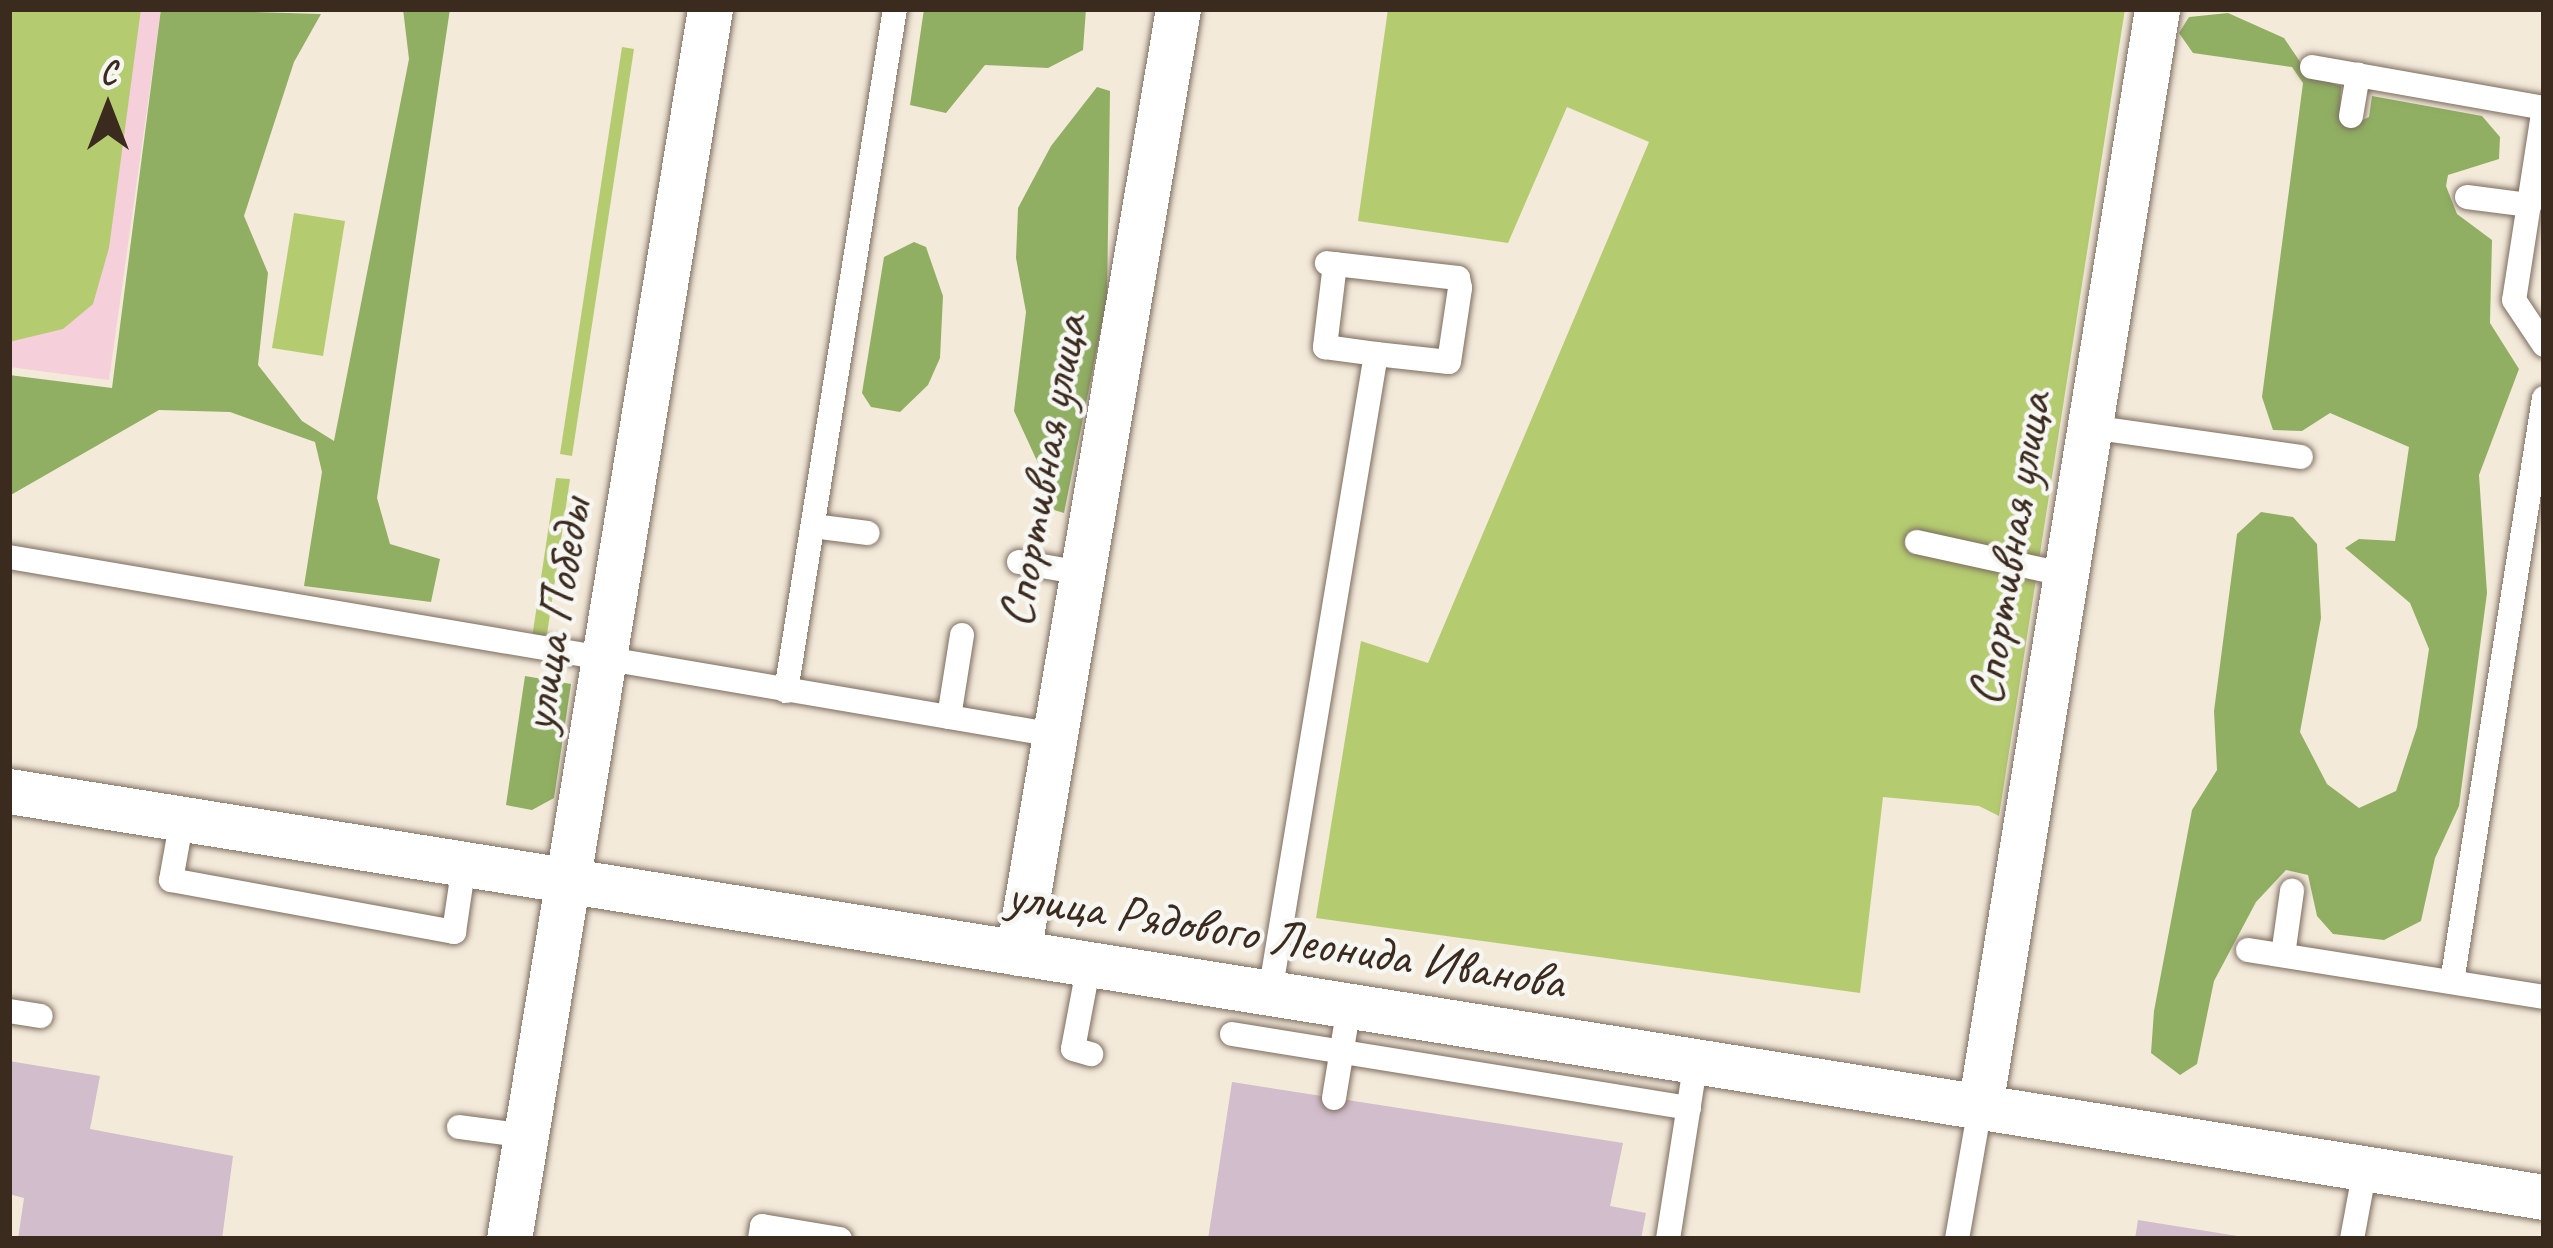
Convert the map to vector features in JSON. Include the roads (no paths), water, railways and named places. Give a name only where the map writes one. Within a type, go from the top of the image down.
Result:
[{"type":"street","name":"улица Победы","points":[[509,1239],[710,9]]},
{"type":"street","name":"Спортивная улица","points":[[1018,953],[1178,9]]},
{"type":"street","name":"Спортивная улица","points":[[1980,1106],[2084,426],[2157,9]]},
{"type":"street","name":"улица Рядового Леонида Иванова","points":[[9,791],[2544,1197]]},
{"type":"lane","points":[[786,691],[895,9]]},
{"type":"lane","points":[[2312,67],[2544,108],[2514,300],[2544,345]]},
{"type":"lane","points":[[2350,116],[2358,75]]},
{"type":"lane","points":[[2467,196],[2529,205]]},
{"type":"lane","points":[[1331,263],[1458,278],[1449,362],[1376,354],[1325,347],[1331,263]]},
{"type":"lane","points":[[1270,993],[1376,354]]},
{"type":"lane","points":[[2452,982],[2544,398]]},
{"type":"lane","points":[[2084,426],[2301,457]]},
{"type":"lane","points":[[813,526],[868,533]]},
{"type":"lane","points":[[1917,542],[2062,574]]},
{"type":"lane","points":[[9,557],[1055,735]]},
{"type":"lane","points":[[1019,562],[1082,573]]},
{"type":"lane","points":[[949,717],[962,635]]},
{"type":"lane","points":[[182,819],[171,880],[454,932],[464,864]]},
{"type":"lane","points":[[2283,955],[2292,891]]},
{"type":"lane","points":[[2248,950],[2544,997]]},
{"type":"lane","points":[[1089,964],[1073,1049],[1091,1054]]},
{"type":"lane","points":[[1334,1098],[1349,1006]]},
{"type":"lane","points":[[9,1011],[41,1016]]},
{"type":"lane","points":[[1232,1034],[1689,1108]]},
{"type":"lane","points":[[1668,1239],[1696,1061]]},
{"type":"lane","points":[[1958,1239],[1980,1106]]},
{"type":"lane","points":[[459,1127],[526,1136]]},
{"type":"lane","points":[[2352,1239],[2365,1168]]},
{"type":"lane","points":[[760,1239],[762,1226],[841,1239]]}]
